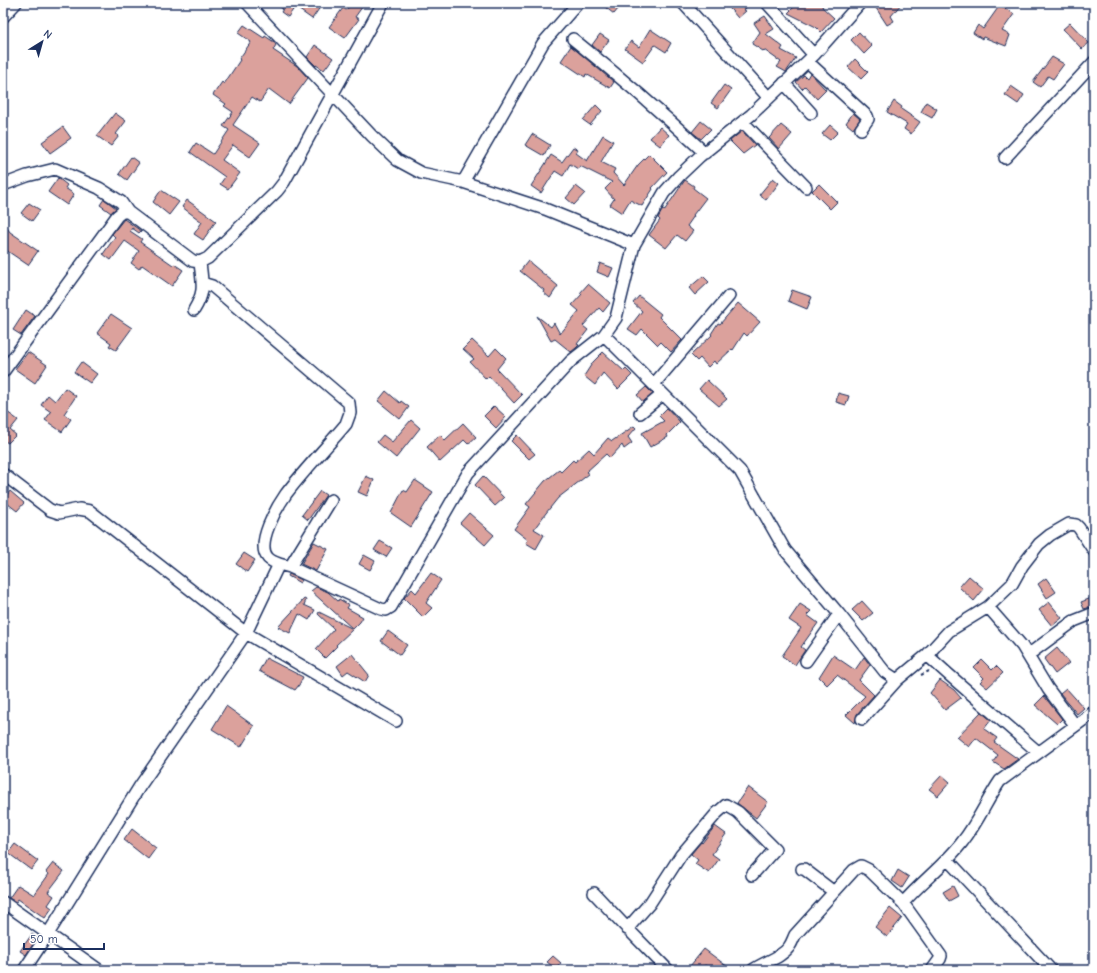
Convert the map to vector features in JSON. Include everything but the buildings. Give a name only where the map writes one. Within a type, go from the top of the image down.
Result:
[{"type":"street","points":[[3,17],[16,3]]},
{"type":"street","points":[[247,3],[372,136],[397,160],[421,173],[463,182],[544,209],[634,244]]},
{"type":"street","points":[[3,185],[27,176],[55,169],[99,188],[121,202],[128,212],[193,261],[200,262],[208,258],[277,191],[284,182],[383,3]]},
{"type":"street","points":[[463,182],[543,43],[578,3]]},
{"type":"street","points":[[683,3],[769,98]]},
{"type":"street","points":[[767,3],[811,58],[867,116],[868,119],[861,129]]},
{"type":"street","points":[[202,283],[208,284],[215,289],[349,403],[350,413],[346,424],[286,494],[270,521],[264,549],[268,559],[386,610],[391,607],[468,472],[571,361],[604,335],[616,318],[634,244],[664,193],[679,176],[743,122],[811,58],[860,3]]},
{"type":"street","points":[[573,38],[610,68],[705,153]]},
{"type":"street","points":[[1005,158],[1094,62]]},
{"type":"street","points":[[784,83],[811,113]]},
{"type":"street","points":[[743,122],[806,187]]},
{"type":"street","points":[[3,372],[117,216],[122,212],[128,212]]},
{"type":"street","points":[[194,310],[202,296],[200,262]]},
{"type":"street","points":[[654,384],[729,296]]},
{"type":"street","points":[[604,335],[740,471],[785,550],[840,614],[885,672],[897,680]]},
{"type":"street","points":[[640,413],[663,394]]},
{"type":"street","points":[[3,474],[50,510],[59,513],[79,509],[90,511],[246,633],[396,721]]},
{"type":"street","points":[[24,970],[140,786],[246,633],[285,566],[332,500]]},
{"type":"street","points":[[862,719],[897,680],[927,655],[949,631],[988,607],[1012,584],[1022,566],[1039,544],[1050,535],[1069,524],[1076,525],[1094,551]]},
{"type":"street","points":[[988,607],[1022,646],[1048,690],[1075,725]]},
{"type":"street","points":[[1028,655],[1074,621],[1094,613]]},
{"type":"street","points":[[806,661],[840,614]]},
{"type":"street","points":[[927,655],[1038,752]]},
{"type":"street","points":[[903,902],[947,860],[963,841],[982,812],[990,795],[1000,780],[1094,712]]},
{"type":"street","points":[[627,929],[650,902],[681,855],[717,813],[726,806],[738,812],[774,849],[752,875]]},
{"type":"street","points":[[947,860],[1051,970]]},
{"type":"street","points":[[753,970],[777,957],[789,948],[795,935],[854,870],[861,866],[869,870],[903,902],[941,956],[932,970]]},
{"type":"street","points":[[802,869],[809,872],[834,892]]},
{"type":"street","points":[[594,893],[668,970]]},
{"type":"street","points":[[3,902],[99,970]]}]
